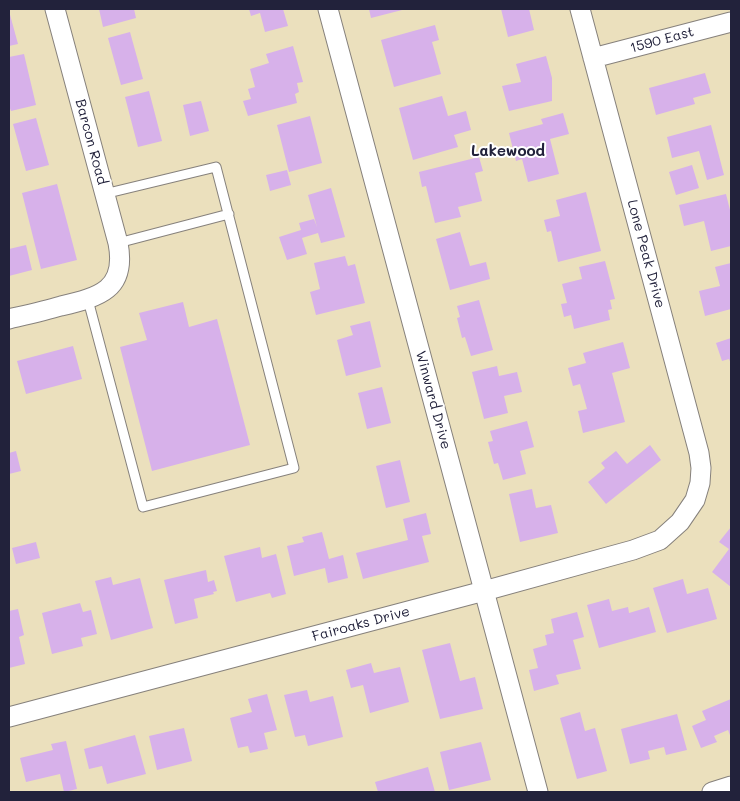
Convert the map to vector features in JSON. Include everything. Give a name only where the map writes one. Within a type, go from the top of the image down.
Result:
[{"type":"street","name":"Barcon Road","points":[[55,9],[121,259],[117,275],[112,284],[102,294],[88,300]]},
{"type":"street","name":"Winward Drive","points":[[328,9],[538,792]]},
{"type":"street","name":"Lone Peak Drive","points":[[580,9],[696,437],[701,468],[700,483],[695,500]]},
{"type":"street","name":"1590 East","points":[[593,58],[731,22]]},
{"type":"street","points":[[9,319],[88,300]]},
{"type":"street","name":"Fairoaks Drive","points":[[9,717],[633,550],[660,540],[680,522],[695,500]]},
{"type":"street","points":[[712,792],[731,786]]},
{"type":"lane","points":[[88,300],[143,507],[294,468],[216,167],[104,194]]},
{"type":"lane","points":[[118,243],[228,214]]},
{"type":"building","points":[[99,9],[134,9],[136,18],[103,27]]},
{"type":"building","points":[[249,9],[283,9],[288,26],[265,32],[260,13],[251,16]]},
{"type":"building","points":[[369,9],[406,9],[371,18]]},
{"type":"building","points":[[501,9],[529,9],[534,30],[508,37]]},
{"type":"building","points":[[9,11],[18,44],[9,46]]},
{"type":"building","points":[[435,25],[439,40],[432,42],[441,74],[394,87],[381,40]]},
{"type":"building","points":[[130,32],[143,79],[121,85],[108,38]]},
{"type":"building","points":[[293,46],[303,82],[297,83],[299,92],[295,94],[297,103],[248,116],[243,101],[251,99],[248,89],[255,87],[250,69],[269,63],[266,54]]},
{"type":"building","points":[[24,54],[36,105],[11,111],[9,106],[9,57]]},
{"type":"building","points":[[546,56],[552,78],[552,101],[509,111],[502,86],[521,82],[516,64]]},
{"type":"building","points":[[705,73],[711,93],[693,98],[695,104],[656,115],[649,88]]},
{"type":"building","points":[[149,91],[162,141],[138,147],[125,97]]},
{"type":"building","points":[[442,96],[448,116],[466,111],[471,130],[454,135],[458,147],[413,160],[399,108]]},
{"type":"building","points":[[201,101],[209,131],[190,136],[183,105]]},
{"type":"building","points":[[563,113],[569,134],[550,139],[559,174],[528,182],[522,159],[516,161],[509,133],[543,124],[541,119]]},
{"type":"building","points":[[310,116],[322,163],[289,172],[277,125]]},
{"type":"building","points":[[36,118],[49,165],[26,171],[13,124]]},
{"type":"building","points":[[711,125],[724,175],[707,180],[699,151],[672,158],[667,137]]},
{"type":"building","points":[[479,157],[483,171],[475,173],[482,201],[458,207],[461,217],[435,223],[426,186],[422,187],[419,172]]},
{"type":"building","points":[[692,165],[699,188],[676,195],[669,172]]},
{"type":"building","points":[[287,170],[291,185],[270,191],[266,175]]},
{"type":"building","points":[[57,184],[77,260],[41,269],[22,193]]},
{"type":"building","points":[[331,188],[345,237],[321,243],[318,233],[302,238],[307,254],[287,260],[279,237],[301,230],[299,223],[314,219],[317,227],[308,195]]},
{"type":"building","points":[[586,192],[601,251],[558,262],[551,231],[547,232],[544,220],[560,216],[556,200]]},
{"type":"building","points":[[726,194],[731,214],[731,246],[711,251],[704,221],[684,226],[679,205]]},
{"type":"building","points":[[460,232],[470,266],[486,262],[490,279],[450,290],[436,239]]},
{"type":"building","points":[[26,245],[32,270],[9,276],[9,249]]},
{"type":"building","points":[[345,256],[348,266],[355,264],[365,303],[316,315],[310,292],[320,289],[314,263]]},
{"type":"building","points":[[605,261],[615,299],[610,300],[612,309],[608,310],[610,320],[574,329],[571,315],[564,317],[561,304],[567,303],[562,284],[582,279],[579,267]]},
{"type":"building","points":[[731,263],[731,309],[705,316],[699,291],[720,286],[715,267]]},
{"type":"building","points":[[479,300],[493,350],[471,356],[465,337],[462,338],[457,318],[460,317],[457,306]]},
{"type":"building","points":[[183,302],[189,327],[217,319],[250,445],[152,471],[120,347],[147,340],[139,313]]},
{"type":"building","points":[[370,321],[381,367],[346,376],[337,340],[353,335],[350,326]]},
{"type":"building","points":[[731,338],[731,364],[729,359],[722,361],[716,343]]},
{"type":"building","points":[[623,342],[630,368],[612,373],[625,422],[583,433],[578,411],[587,409],[580,384],[573,386],[568,368],[586,363],[583,353]]},
{"type":"building","points":[[73,346],[82,379],[26,394],[17,361]]},
{"type":"building","points":[[497,366],[499,376],[517,372],[522,392],[504,396],[508,413],[484,419],[472,372]]},
{"type":"building","points":[[382,387],[391,423],[367,429],[358,393]]},
{"type":"building","points":[[527,421],[534,447],[520,451],[526,474],[503,480],[498,463],[494,464],[488,442],[493,441],[490,431]]},
{"type":"building","points":[[650,445],[661,460],[606,504],[588,482],[605,468],[601,463],[616,451],[627,464]]},
{"type":"building","points":[[16,451],[21,471],[9,474],[9,453]]},
{"type":"building","points":[[400,460],[410,502],[386,508],[376,466]]},
{"type":"building","points":[[532,489],[536,508],[551,505],[558,533],[520,542],[509,494]]},
{"type":"building","points":[[426,513],[431,534],[422,536],[429,562],[363,579],[356,553],[408,540],[403,519]]},
{"type":"building","points":[[731,527],[731,587],[712,572],[729,549],[719,542]]},
{"type":"building","points":[[322,532],[329,559],[343,555],[348,578],[328,583],[325,568],[294,576],[287,546],[304,542],[302,537]]},
{"type":"building","points":[[36,542],[40,558],[16,564],[12,548]]},
{"type":"building","points":[[260,547],[262,558],[276,554],[286,594],[272,598],[270,593],[236,602],[224,556]]},
{"type":"building","points":[[206,570],[208,582],[214,580],[217,591],[213,592],[214,594],[194,599],[198,618],[175,624],[164,580]]},
{"type":"building","points":[[111,577],[113,585],[140,578],[153,628],[111,640],[95,581]]},
{"type":"building","points":[[683,579],[687,594],[708,588],[717,619],[667,633],[653,588]]},
{"type":"building","points":[[609,599],[612,611],[628,607],[629,613],[649,607],[656,632],[599,648],[587,605]]},
{"type":"building","points":[[80,603],[83,612],[91,610],[97,634],[81,638],[83,646],[52,654],[42,613]]},
{"type":"building","points":[[18,609],[24,635],[19,637],[25,664],[9,668],[9,611]]},
{"type":"building","points":[[577,612],[584,637],[573,640],[581,669],[556,675],[559,684],[534,691],[529,670],[538,668],[533,649],[547,645],[545,635],[554,633],[551,619]]},
{"type":"building","points":[[450,643],[460,681],[475,677],[483,709],[440,719],[422,650]]},
{"type":"building","points":[[371,663],[374,673],[400,667],[409,702],[370,713],[363,685],[351,688],[346,670]]},
{"type":"building","points":[[307,690],[310,702],[333,696],[343,737],[308,746],[305,735],[295,737],[284,695]]},
{"type":"building","points":[[267,694],[277,730],[264,733],[268,749],[250,753],[248,746],[238,748],[230,718],[252,712],[248,699]]},
{"type":"building","points":[[731,699],[731,738],[728,730],[714,736],[717,742],[701,748],[692,726],[706,720],[702,711]]},
{"type":"building","points":[[580,712],[585,731],[595,728],[607,771],[577,779],[560,718]]},
{"type":"building","points":[[677,714],[687,750],[666,755],[664,747],[648,751],[650,759],[630,764],[621,729]]},
{"type":"building","points":[[184,728],[192,761],[157,770],[149,736]]},
{"type":"building","points":[[135,735],[146,774],[107,784],[102,766],[89,769],[84,749]]},
{"type":"building","points":[[66,741],[77,789],[64,792],[60,774],[26,782],[20,758],[53,750],[51,744]]},
{"type":"building","points":[[481,742],[491,780],[449,790],[440,752]]},
{"type":"building","points":[[428,767],[435,792],[378,792],[375,782]]},
{"type":"district","name":"Lakewood","points":[[508,151]]}]
